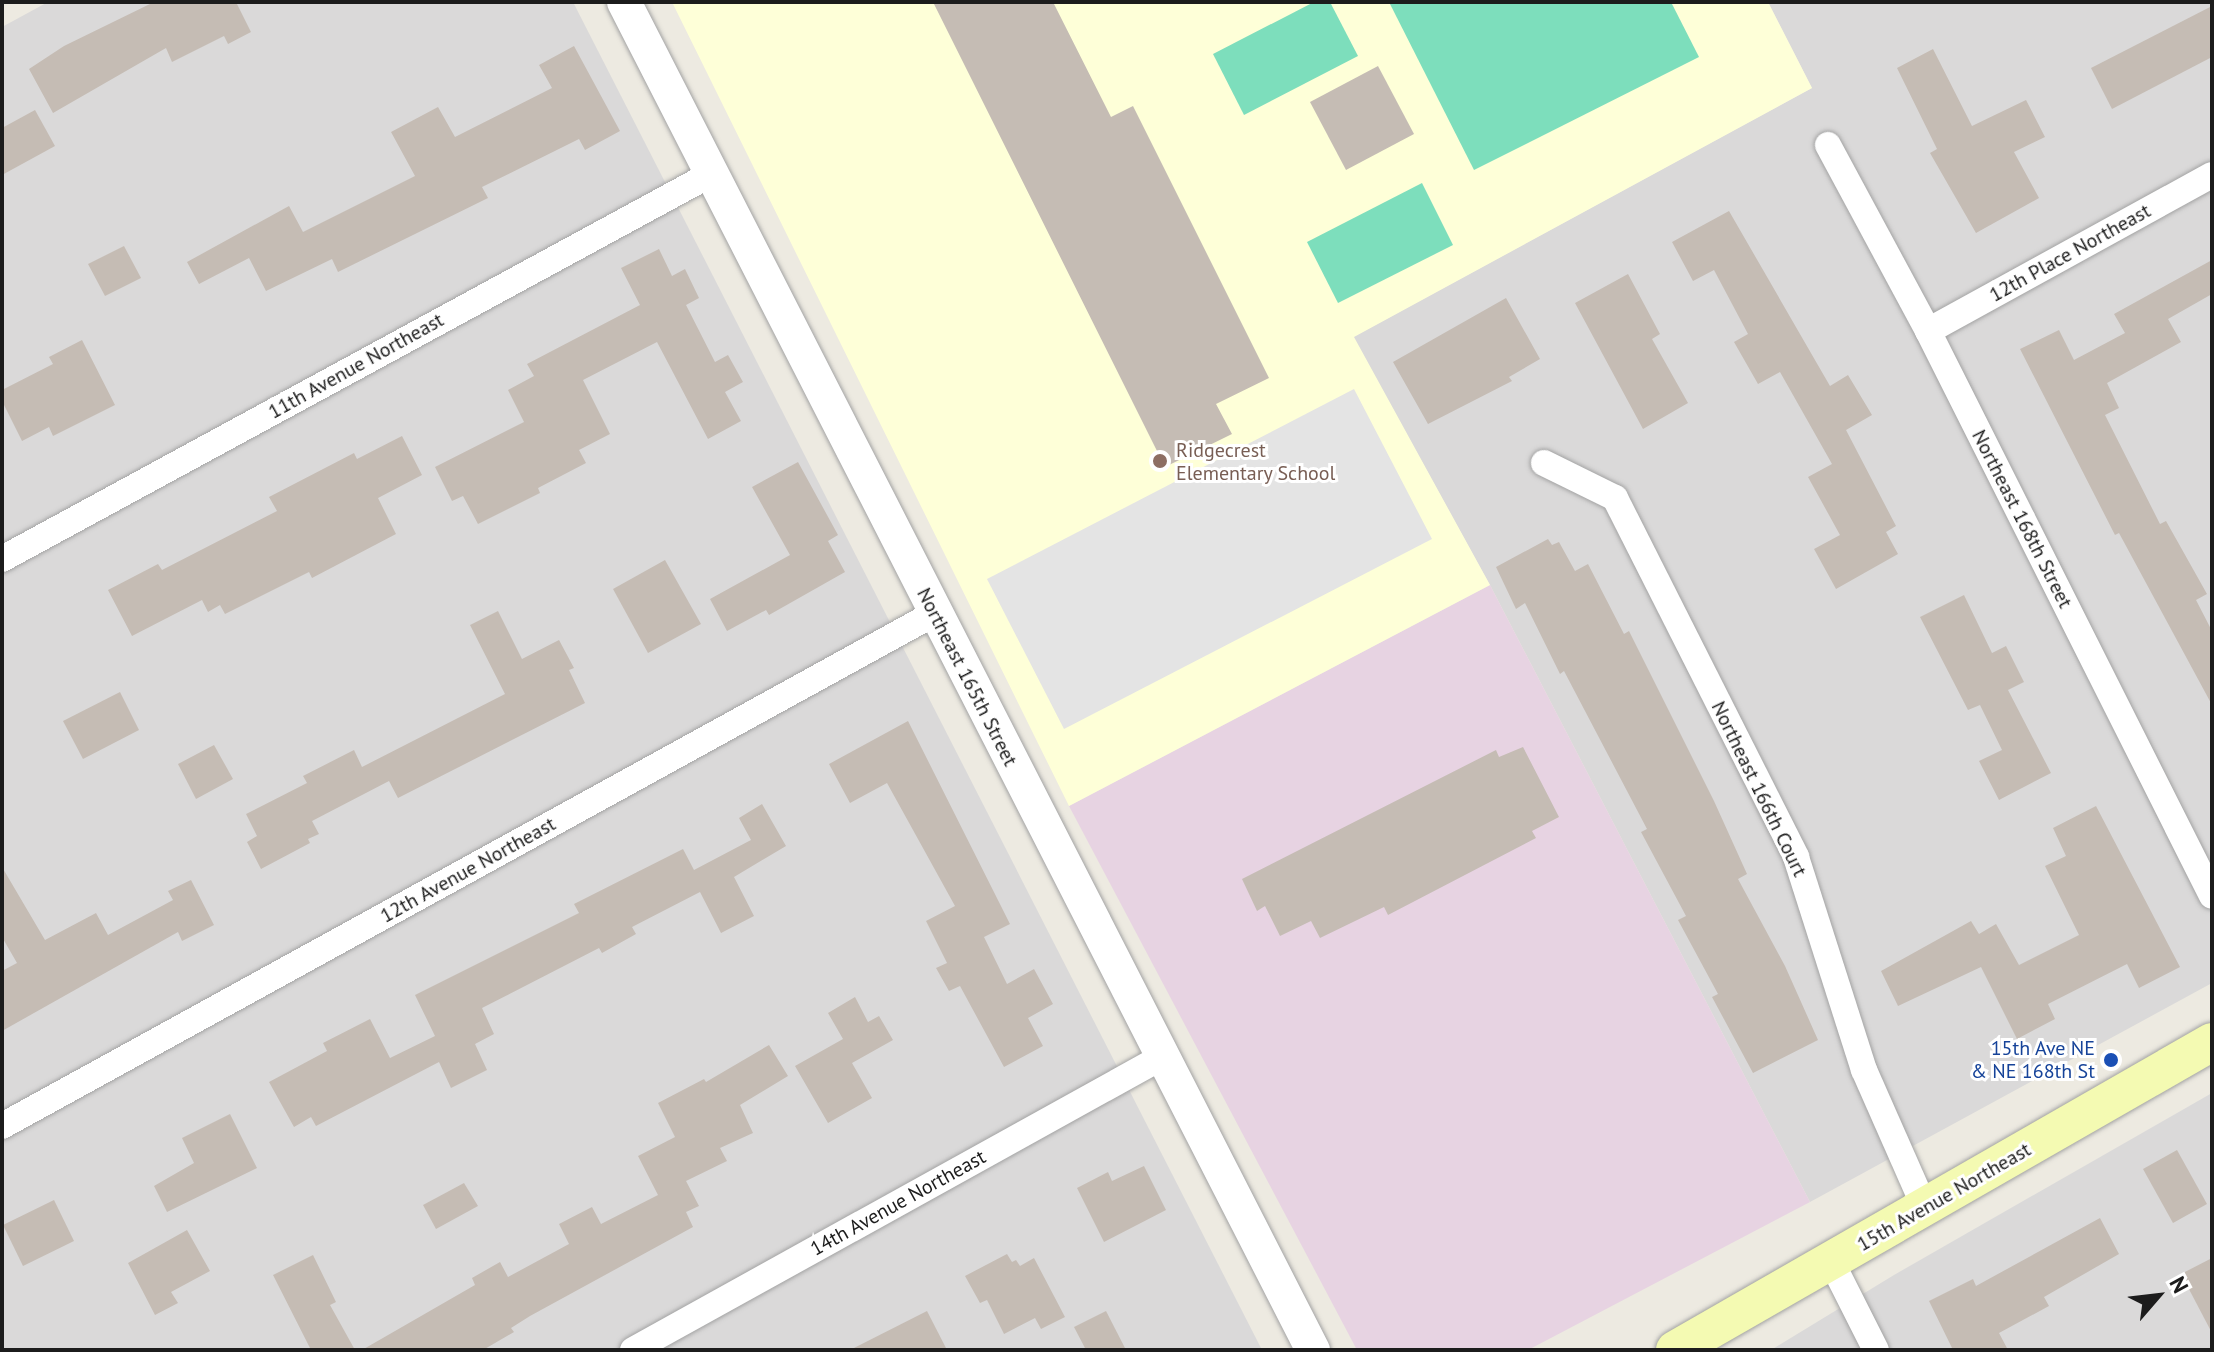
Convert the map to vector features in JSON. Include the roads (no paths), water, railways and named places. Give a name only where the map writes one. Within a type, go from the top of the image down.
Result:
[{"type":"main road","name":"15th Avenue Northeast","points":[[1675,1350],[1832,1263],[2212,1042]]},
{"type":"street","name":"Northeast 165th Street","points":[[624,2],[1313,1350]]},
{"type":"street","name":"Northeast 168th Street","points":[[1828,145],[1928,331],[2212,896]]},
{"type":"street","name":"11th Avenue Northeast","points":[[2,559],[711,174]]},
{"type":"street","name":"12th Place Northeast","points":[[1928,331],[2212,175]]},
{"type":"street","name":"Northeast 166th Court","points":[[1544,463],[1615,498],[1796,857],[1864,1070],[1925,1208]]},
{"type":"street","name":"12th Avenue Northeast","points":[[2,1126],[935,613]]},
{"type":"street","name":"14th Avenue Northeast","points":[[633,1350],[1162,1057]]},
{"type":"street","points":[[1832,1263],[1876,1350]]},
{"type":"place","name":"Ridgecrest Elementary School","points":[[1160,461]]},
{"type":"place","name":"15th Ave NE & NE 168th St","points":[[2111,1060]]}]
